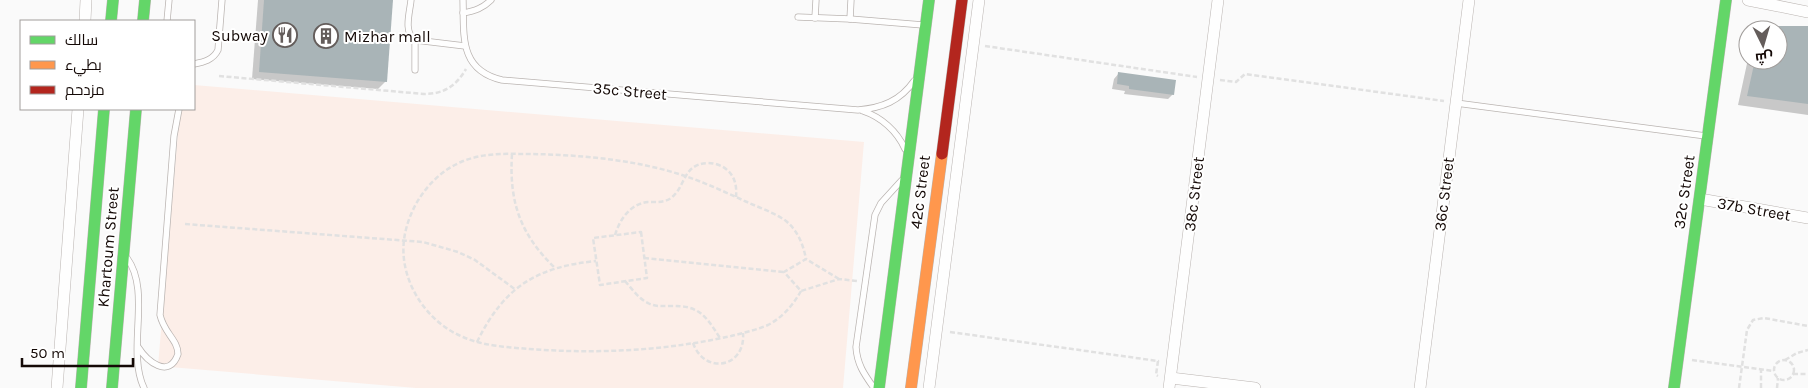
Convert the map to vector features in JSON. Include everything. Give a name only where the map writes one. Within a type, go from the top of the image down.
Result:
[{"type":"street","points":[[85,20],[86,0]]},
{"type":"street","points":[[111,20],[113,0]]},
{"type":"street","points":[[143,20],[145,0]]},
{"type":"street","name":"42c Street","points":[[879,388],[929,0]]},
{"type":"street","name":"42c Street","points":[[911,388],[962,0]]},
{"type":"street","points":[[929,388],[979,0]]},
{"type":"street","name":"38c Street","points":[[1170,383],[1218,0]]},
{"type":"street","name":"36c Street","points":[[1420,388],[1469,0]]},
{"type":"street","name":"32c Street","points":[[1674,388],[1726,0]]},
{"type":"street","points":[[1748,0],[1808,12]]},
{"type":"street","points":[[57,388],[78,110]]},
{"type":"street","name":"Khartoum Street","points":[[81,388],[104,110]]},
{"type":"street","name":"Khartoum Street","points":[[112,388],[137,110]]},
{"type":"street","name":"37b Street","points":[[1700,199],[1808,218]]},
{"type":"street","points":[[1170,383],[1255,388]]},
{"type":"lane","points":[[167,20],[169,0]]},
{"type":"lane","points":[[195,64],[211,59],[216,55],[222,0]]},
{"type":"lane","points":[[411,0],[408,32],[415,40],[415,70]]},
{"type":"lane","points":[[463,0],[465,46],[471,61]]},
{"type":"lane","points":[[463,13],[475,11],[491,0]]},
{"type":"lane","points":[[815,18],[816,0]]},
{"type":"lane","points":[[850,19],[851,0]]},
{"type":"lane","points":[[798,17],[926,25]]},
{"type":"lane","points":[[415,40],[465,46]]},
{"type":"lane","name":"35c Street","points":[[471,61],[484,74],[502,80],[858,110],[872,114],[884,122],[903,143],[909,156]]},
{"type":"lane","name":"35c Street","points":[[858,110],[883,106],[895,100],[905,92],[920,72]]},
{"type":"lane","points":[[1456,102],[1708,136]]},
{"type":"lane","points":[[138,347],[147,359],[158,366],[164,367],[173,363],[178,354],[176,344],[164,329],[160,315],[174,136],[179,110]]},
{"type":"lane","points":[[874,388],[861,369],[856,354],[856,347],[874,214],[881,203],[906,176]]},
{"type":"lane","points":[[124,254],[131,264],[137,288],[138,372],[144,388]]},
{"type":"path","points":[[219,76],[433,94],[442,92],[456,83],[471,61]]},
{"type":"path","points":[[512,154],[510,174],[512,195],[518,216],[527,235],[539,253],[555,268]]},
{"type":"path","points":[[839,279],[806,259],[800,239],[788,223],[780,217],[736,197],[685,176],[646,166],[601,158],[557,154],[484,155],[460,162],[438,176],[421,194],[410,217],[404,241],[404,258],[413,290],[433,318],[446,328],[477,342],[517,348],[584,352],[628,350],[720,338],[757,329],[780,317],[790,308],[801,291],[839,279],[864,282]]},
{"type":"path","points":[[616,235],[619,224],[629,210],[639,204],[660,202],[671,198],[676,193],[685,176],[696,166],[704,163],[719,165],[731,174],[735,182],[736,197]]},
{"type":"path","points":[[185,224],[423,242],[458,252],[491,270],[516,290]]},
{"type":"path","points":[[641,232],[647,278],[600,285],[593,238],[616,235],[641,232]]},
{"type":"path","points":[[644,258],[784,272],[806,259]]},
{"type":"path","points":[[477,342],[486,322],[500,305],[534,277],[570,264],[596,261]]},
{"type":"path","points":[[784,272],[801,291]]},
{"type":"path","points":[[625,281],[640,298],[650,304],[696,309],[708,319],[720,338]]},
{"type":"path","points":[[1739,388],[1747,330],[1753,320],[1764,318],[1808,326]]},
{"type":"path","points":[[935,344],[946,346],[948,332],[1158,361],[1156,375],[1170,383]]},
{"type":"path","points":[[693,343],[696,351],[708,362],[724,363],[738,355],[744,341],[743,333]]},
{"type":"path","points":[[1774,371],[1777,363],[1808,350]]},
{"type":"path","points":[[1678,358],[1774,371]]},
{"type":"path","points":[[1785,360],[1792,365],[1793,374]]},
{"type":"path","points":[[1761,369],[1761,388]]},
{"type":"path","points":[[1774,371],[1778,378],[1777,388]]},
{"type":"path","points":[[1778,378],[1787,379],[1793,374],[1808,374]]},
{"type":"shaded area","points":[[195,85],[864,142],[843,388],[416,388],[158,366],[180,110],[195,110]]},
{"type":"building","name":"Mizhar mall","points":[[264,0],[393,0],[387,82],[259,72]]},
{"type":"building","points":[[1788,26],[1808,26],[1808,104],[1747,96],[1753,70],[1788,70]]},
{"type":"building","points":[[1118,72],[1176,80],[1174,95],[1129,89],[1129,86],[1117,84]]},
{"type":"traffic: fast","points":[[111,20],[113,0]]},
{"type":"traffic: fast","points":[[143,20],[145,0]]},
{"type":"traffic: fast","points":[[879,388],[929,0]]},
{"type":"traffic: fast","points":[[1674,388],[1726,0]]},
{"type":"traffic: fast","points":[[81,388],[104,110]]},
{"type":"traffic: fast","points":[[112,388],[136,110]]},
{"type":"traffic: slow","points":[[911,388],[942,154]]},
{"type":"traffic: jam","points":[[942,154],[962,0]]},
{"type":"place","name":"Subway","points":[[285,35]]},
{"type":"place","name":"Mizhar mall","points":[[326,36]]}]
